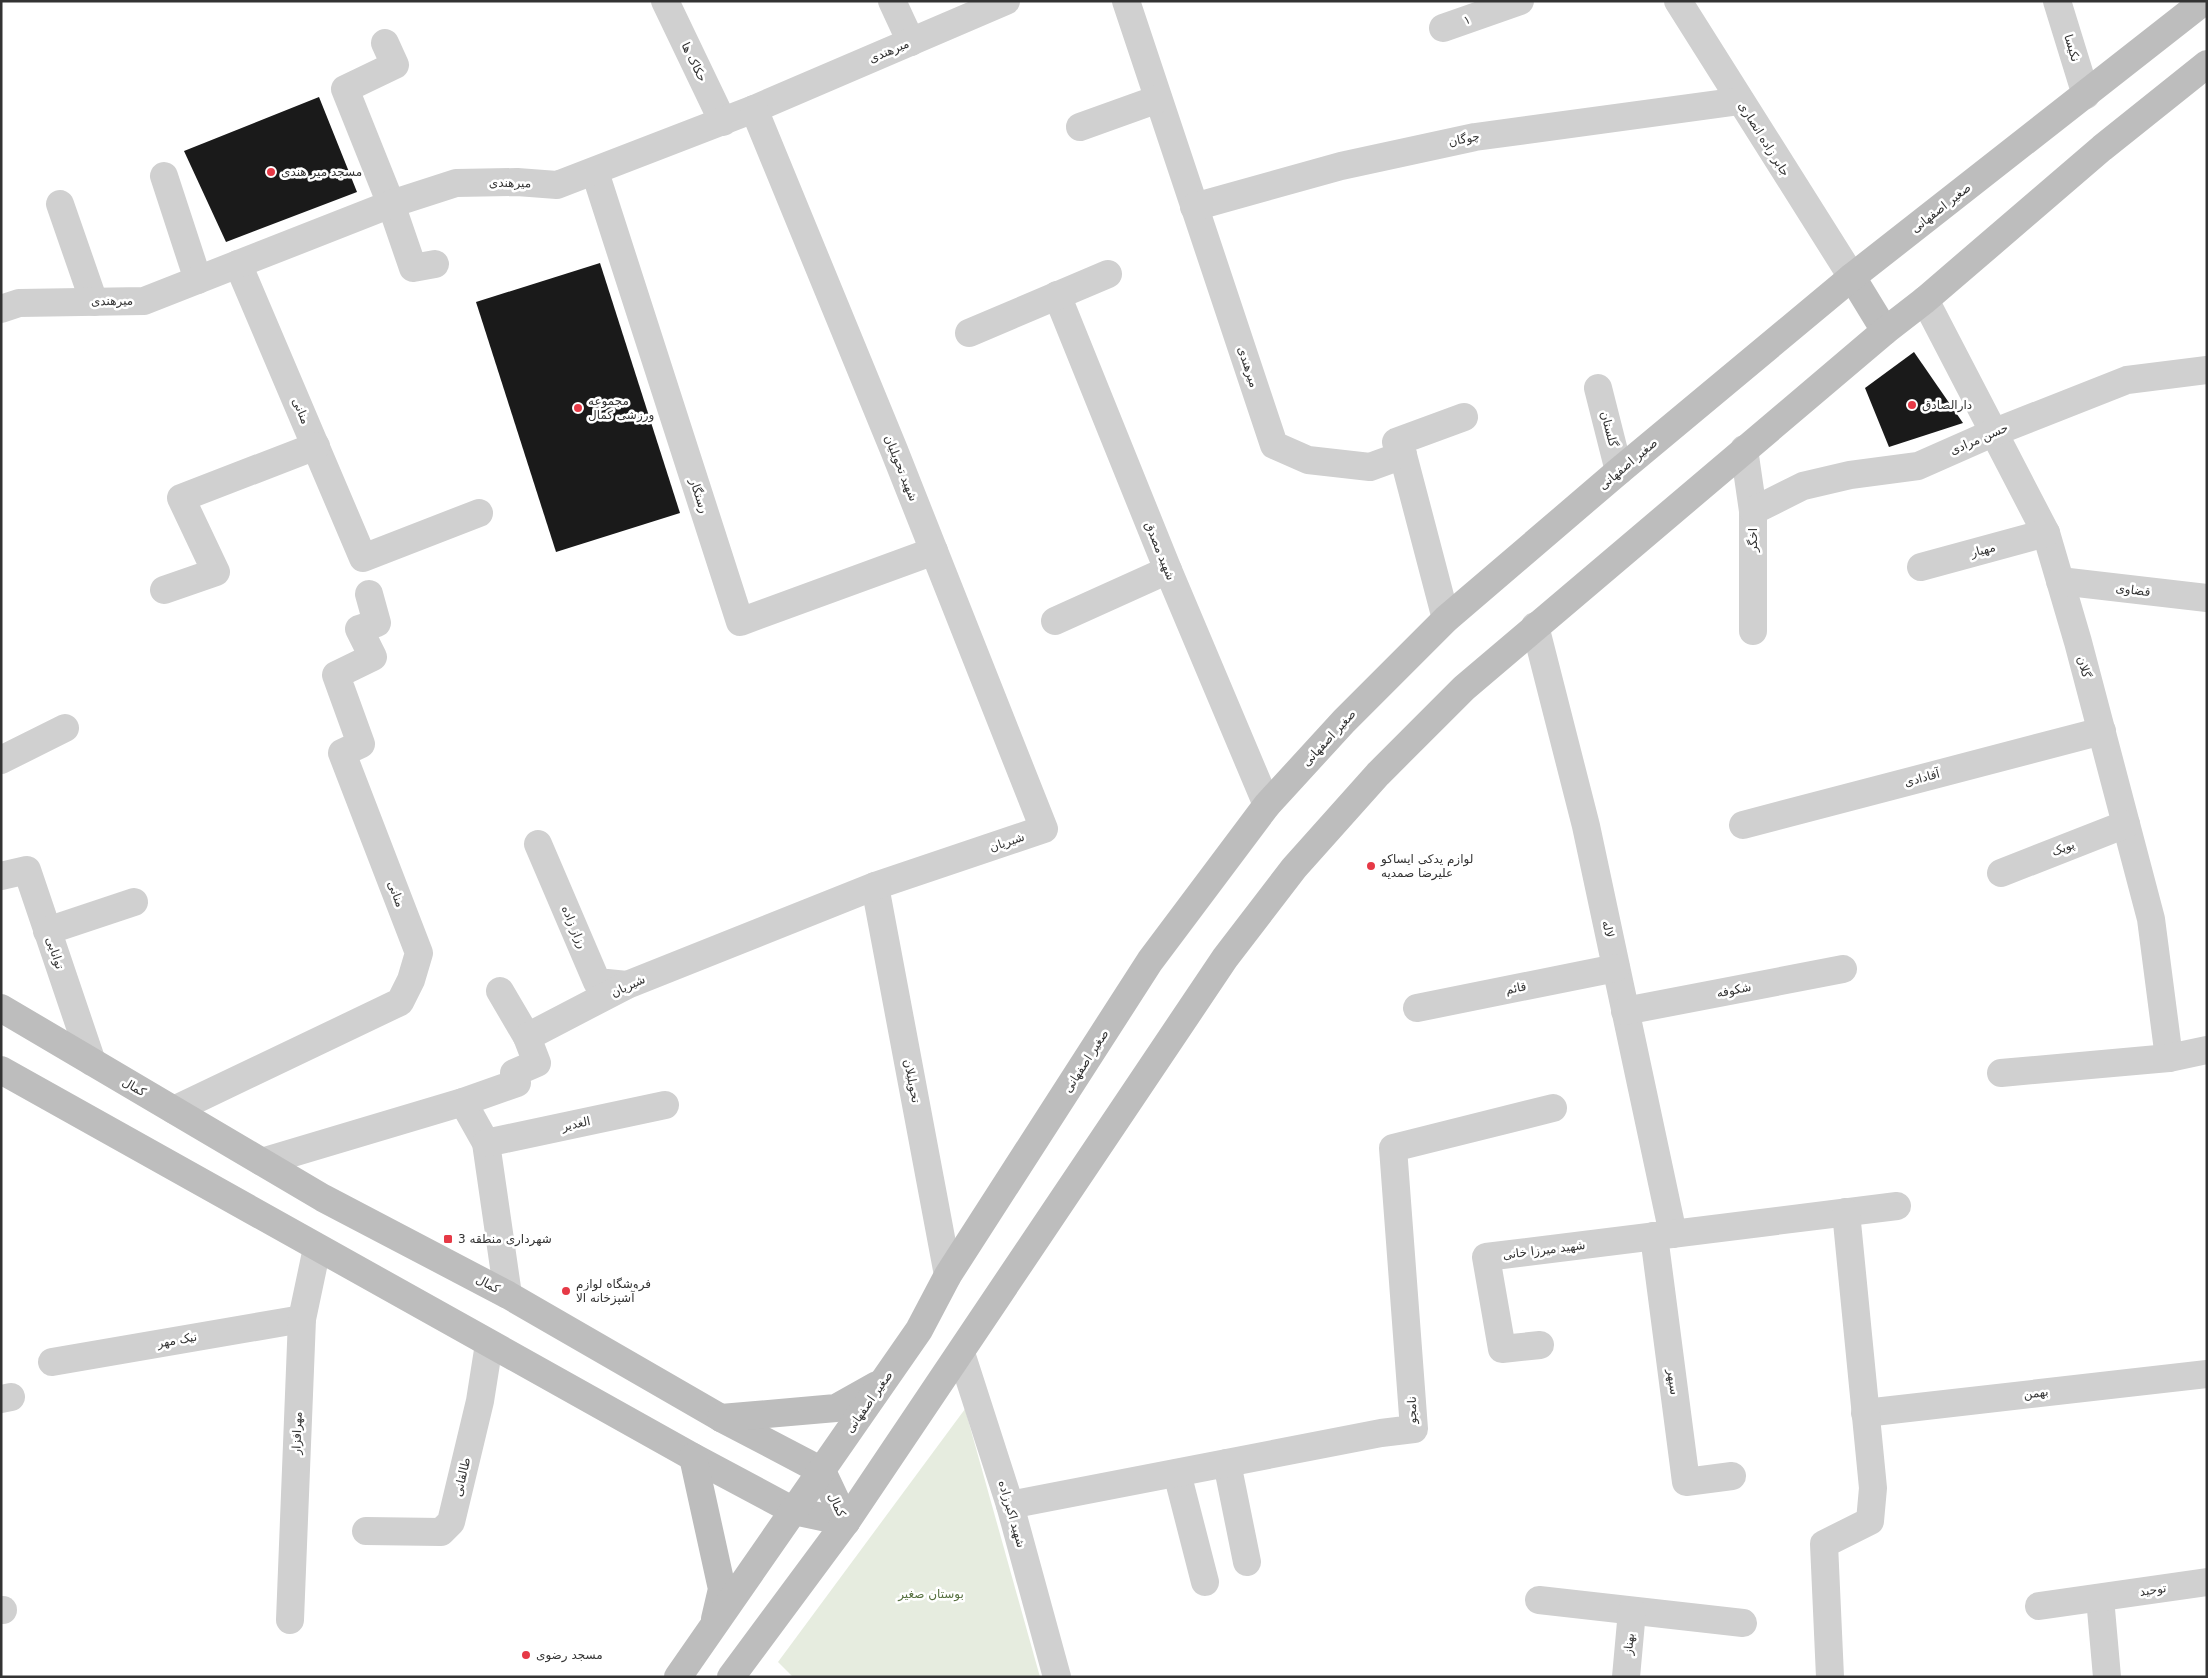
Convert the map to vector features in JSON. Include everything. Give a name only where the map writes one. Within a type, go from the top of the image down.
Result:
[{"type":"main road","name":"صغیر اصفهانی","points":[[678,1677],[919,1330],[948,1276],[1150,962],[1267,805],[1344,721],[1446,619],[1852,277],[2204,1]]},
{"type":"main road","points":[[731,1677],[846,1522],[1226,958],[1294,868],[1378,774],[1457,695],[1535,626],[1885,331],[1925,300],[2102,148],[2207,64]]},
{"type":"main road","points":[[1852,277],[1885,331]]},
{"type":"main road","name":"کمال","points":[[1,1008],[323,1198],[508,1295],[721,1418],[822,1471],[846,1522]]},
{"type":"main road","name":"کمال","points":[[1,1070],[692,1457],[794,1511],[846,1522]]},
{"type":"main road","points":[[721,1418],[836,1408],[884,1381]]},
{"type":"main road","points":[[692,1457],[722,1589],[713,1626]]},
{"type":"street","name":"حکاک ها","points":[[665,1],[723,122]]},
{"type":"street","points":[[892,1],[911,42]]},
{"type":"street","name":"میرهندی","points":[[1,309],[19,303],[144,301],[391,204],[456,183],[517,182],[557,185],[723,122],[1006,1]]},
{"type":"street","name":"میرهندی","points":[[1126,1],[1274,445],[1308,460],[1370,467],[1404,455]]},
{"type":"street","name":"۱","points":[[1443,28],[1520,1]]},
{"type":"street","name":"جابر زاده انصاری","points":[[1678,1],[1852,277]]},
{"type":"street","name":"نکیسا","points":[[2058,1],[2086,95]]},
{"type":"street","points":[[384,43],[395,65],[346,89],[391,204],[413,268],[435,264]]},
{"type":"street","points":[[1080,127],[1158,99]]},
{"type":"street","name":"چوگان","points":[[1194,207],[1341,166],[1474,137],[1740,101]]},
{"type":"street","name":"شهید تحویلیان","points":[[754,109],[934,551],[1044,829]]},
{"type":"street","name":"رستگار","points":[[595,172],[740,622],[934,551]]},
{"type":"street","points":[[164,176],[198,280]]},
{"type":"street","points":[[60,204],[94,302]]},
{"type":"street","name":"منانی","points":[[238,264],[363,558],[479,513]]},
{"type":"street","points":[[969,332],[1108,274]]},
{"type":"street","name":"شهید مصدق","points":[[1057,295],[1168,570],[1267,805]]},
{"type":"street","name":"گلان","points":[[1925,300],[2046,532],[2102,731],[2151,919],[2169,1058]]},
{"type":"street","name":"حسن مرادی","points":[[1754,512],[1803,486],[1850,475],[1918,466],[1995,432],[2127,380],[2207,370]]},
{"type":"street","name":"گلستان","points":[[1598,388],[1620,471]]},
{"type":"street","points":[[1446,619],[1404,455],[1396,442],[1464,417]]},
{"type":"street","points":[[164,590],[216,572],[181,498],[316,446]]},
{"type":"street","name":"اخگر","points":[[1744,449],[1754,512],[1753,631]]},
{"type":"street","name":"مهیار","points":[[1921,567],[2046,532]]},
{"type":"street","points":[[1055,621],[1168,570]]},
{"type":"street","name":"قضاوی","points":[[2060,581],[2207,598]]},
{"type":"street","name":"منانی","points":[[174,1110],[400,1002],[411,980],[419,954],[342,753],[361,744],[336,675],[373,657],[359,629],[377,623],[369,594]]},
{"type":"street","name":"لاله","points":[[1535,626],[1586,826],[1625,1011],[1664,1235]]},
{"type":"street","points":[[1,760],[65,728]]},
{"type":"street","name":"آقادادی","points":[[1743,825],[2102,731]]},
{"type":"street","name":"پوپک","points":[[2001,873],[2126,824]]},
{"type":"street","name":"شیریان","points":[[527,1037],[627,985],[875,886],[1044,829]]},
{"type":"street","name":"رزاز زاده","points":[[538,844],[597,982],[627,985]]},
{"type":"street","name":"توانایی","points":[[1,876],[27,870],[92,1062]]},
{"type":"street","name":"تحویلیلان","points":[[875,886],[948,1276]]},
{"type":"street","points":[[48,930],[134,902]]},
{"type":"street","name":"قائم","points":[[1417,1008],[1616,968]]},
{"type":"street","name":"شکوفه","points":[[1625,1011],[1843,969]]},
{"type":"street","points":[[262,1162],[463,1102],[518,1083],[514,1073],[537,1063],[527,1037],[500,991]]},
{"type":"street","points":[[2001,1073],[2169,1058],[2207,1050]]},
{"type":"street","points":[[463,1102],[486,1143],[508,1295]]},
{"type":"street","name":"الغدیر","points":[[486,1143],[665,1105]]},
{"type":"street","name":"نامجو","points":[[1010,1505],[1381,1433],[1414,1429],[1393,1148],[1553,1108]]},
{"type":"street","points":[[1664,1235],[1897,1206]]},
{"type":"street","points":[[1830,1677],[1824,1544],[1870,1521],[1873,1488],[1846,1212]]},
{"type":"street","name":"شهید میرزا خانی","points":[[1540,1345],[1502,1349],[1486,1257],[1664,1235]]},
{"type":"street","name":"سپهر","points":[[1664,1235],[1686,1482],[1732,1476]]},
{"type":"street","name":"مهرافزار","points":[[290,1620],[302,1319],[317,1248]]},
{"type":"street","name":"نیک مهر","points":[[52,1362],[302,1319]]},
{"type":"street","name":"طالقانی","points":[[366,1531],[441,1532],[451,1522],[480,1401],[489,1344]]},
{"type":"street","name":"شهید اکبرزاده","points":[[961,1353],[1010,1505],[1057,1677]]},
{"type":"street","name":"بهمن","points":[[1866,1413],[2207,1374]]},
{"type":"street","points":[[1227,1463],[1248,1562]]},
{"type":"street","points":[[1177,1473],[1205,1582]]},
{"type":"street","name":"توحید","points":[[2039,1606],[2207,1582]]},
{"type":"street","points":[[2100,1598],[2107,1677]]},
{"type":"street","points":[[1540,1600],[1743,1623]]},
{"type":"street","name":"بهناز","points":[[1626,1677],[1632,1611]]},
{"type":"green space","name":"بوستان صغیر","points":[[965,1409],[1040,1677],[793,1677],[778,1662]]},
{"type":"building","name":"مسجد میر هندی","points":[[319,97],[357,192],[226,242],[184,151]]},
{"type":"building","name":"مجموعه ورزشی کمال","points":[[600,263],[680,513],[556,552],[476,302]]},
{"type":"building","name":"دارالصادق","points":[[1914,352],[1963,423],[1889,447],[1865,388]]},
{"type":"place","name":"مسجد میر هندی","points":[[271,172]]},
{"type":"place","name":"دارالصادق","points":[[1912,405]]},
{"type":"place","name":"مجموعه ورزشی کمال","points":[[578,408]]},
{"type":"place","name":"لوازم یدکی ایساکو علیرضا صمدیه","points":[[1371,866]]},
{"type":"place","name":"شهرداری منطقه 3","points":[[448,1239]]},
{"type":"place","name":"فروشگاه لوازم آشپزخانه الا","points":[[566,1291]]},
{"type":"place","name":"مسجد رضوی","points":[[526,1655]]}]
